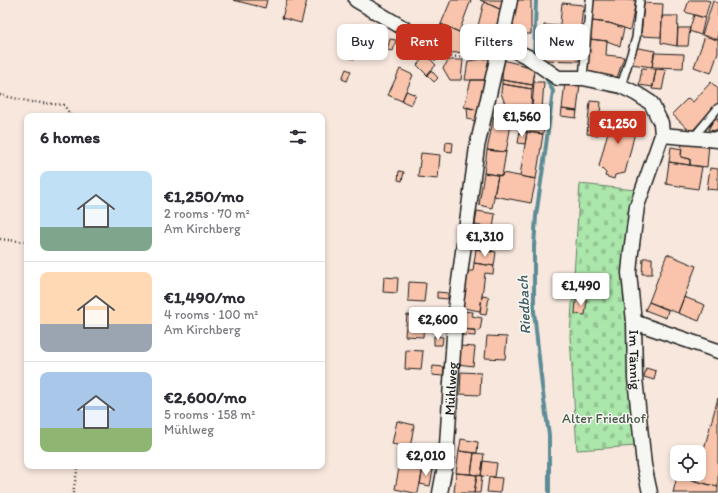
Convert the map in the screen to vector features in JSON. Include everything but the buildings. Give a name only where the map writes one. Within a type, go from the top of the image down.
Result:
[{"type":"street","points":[[356,0],[397,24]]},
{"type":"street","name":"Mühlweg","points":[[505,24],[510,0]]},
{"type":"street","points":[[527,57],[558,78],[583,78],[621,86],[637,94],[651,103],[661,123],[662,135],[718,140]]},
{"type":"street","name":"Mühlweg","points":[[440,493],[446,461],[457,296],[477,147],[498,60]]},
{"type":"street","name":"Im Tännig","points":[[650,493],[644,465],[635,378],[634,322],[630,273],[637,206],[662,135]]},
{"type":"street","points":[[634,322],[718,352]]},
{"type":"lane","points":[[583,78],[590,0]]},
{"type":"lane","points":[[621,86],[636,38],[640,0]]},
{"type":"lane","points":[[693,138],[718,108]]},
{"type":"path","points":[[0,95],[32,102],[64,105],[69,113]]},
{"type":"path","points":[[0,239],[24,242]]},
{"type":"path","points":[[72,493],[77,469]]},
{"type":"green space","name":"Alter Friedhof","points":[[580,184],[635,190],[623,250],[636,446],[577,450],[570,336]]},
{"type":"waterway","name":"Riedbach","points":[[535,24],[536,0]]},
{"type":"waterway","name":"Riedbach","points":[[535,28],[535,57]]},
{"type":"waterway","name":"Riedbach","points":[[544,74],[553,91],[536,216],[534,247],[534,311],[549,435],[549,493]]}]
